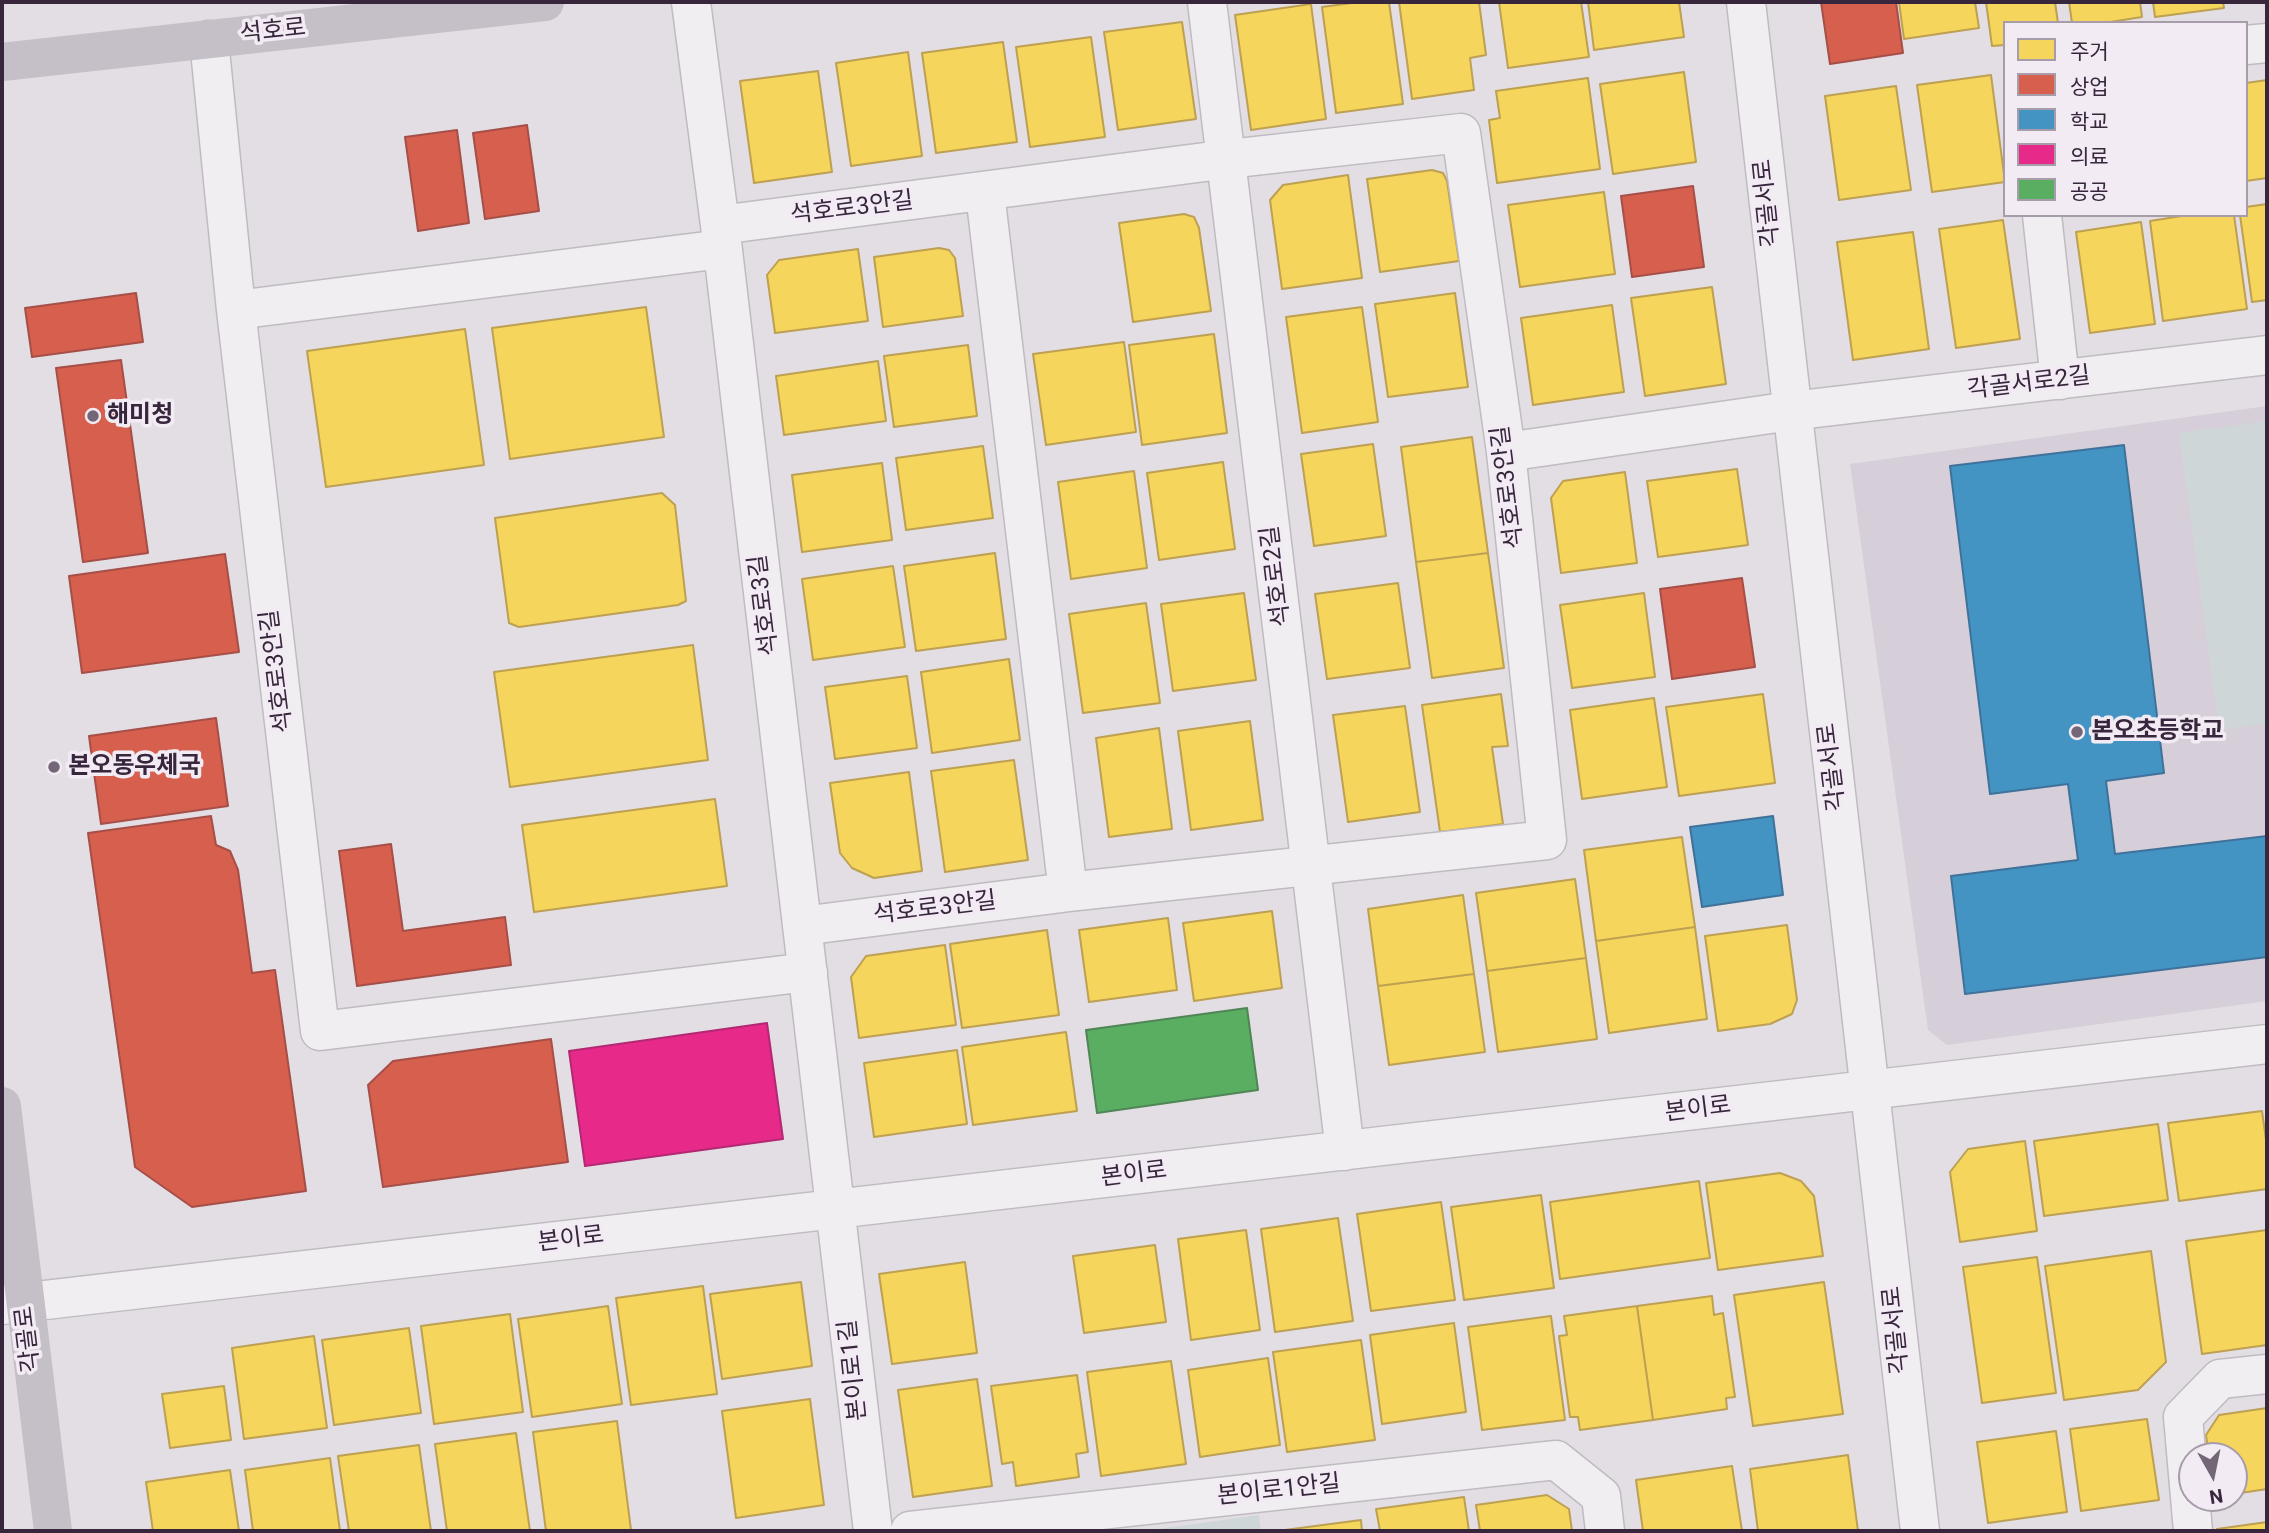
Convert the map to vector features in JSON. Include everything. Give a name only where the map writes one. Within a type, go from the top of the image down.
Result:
[{"type":"main road","name":"석호로","points":[[2,61],[545,2]]},
{"type":"main road","name":"각골로","points":[[2,1105],[13,1304],[53,1531]]},
{"type":"street","name":"석호로3길","points":[[691,2],[836,1209]]},
{"type":"street","name":"석호로2길","points":[[1208,2],[1345,1151]]},
{"type":"street","name":"각골서로","points":[[1746,2],[1920,1531]]},
{"type":"street","points":[[209,40],[236,310]]},
{"type":"street","points":[[2248,46],[2267,43]]},
{"type":"street","name":"석호로3안길","points":[[803,926],[1068,892],[1547,840],[1506,452],[1461,133],[1228,159],[985,193],[721,237],[236,310],[320,1031],[808,972]]},
{"type":"street","points":[[985,193],[1068,892]]},
{"type":"street","points":[[2042,217],[2060,380]]},
{"type":"street","name":"각골서로2길","points":[[1506,452],[1791,411],[2267,355]]},
{"type":"street","name":"본이로","points":[[13,1304],[2267,1044]]},
{"type":"street","name":"본이로1길","points":[[836,1209],[873,1531]]},
{"type":"street","points":[[2193,1531],[2183,1417],[2220,1379],[2267,1374]]},
{"type":"street","name":"본이로1안길","points":[[911,1531],[1556,1461],[1601,1496],[1605,1531]]},
{"type":"shaded area","name":"본오초등학교","points":[[2267,406],[2267,1001],[1947,1045],[1928,1030],[1850,464]]},
{"type":"shaded area","points":[[2267,421],[2267,724],[2219,730],[2179,433]]},
{"type":"shaded area","points":[[1259,1515],[1261,1531],[1144,1531]]},
{"type":"building: 주거","points":[[1359,2],[1389,2],[1403,104],[1336,113],[1322,7]]},
{"type":"building: 주거","points":[[1399,2],[1479,2],[1486,55],[1470,58],[1474,90],[1412,99]]},
{"type":"building: 주거","points":[[1499,2],[1581,2],[1589,57],[1508,68]]},
{"type":"building: 주거","points":[[1588,2],[1679,2],[1684,37],[1594,50]]},
{"type":"building: 주거","points":[[1899,2],[1975,2],[1979,28],[1904,39]]},
{"type":"building: 주거","points":[[1986,2],[2055,2],[2058,21],[2003,21],[2003,45],[1992,46]]},
{"type":"building: 주거","points":[[2069,2],[2140,2],[2142,17],[2117,21],[2072,21]]},
{"type":"building: 주거","points":[[2153,2],[2223,2],[2224,8],[2155,17]]},
{"type":"building: 주거","points":[[1311,4],[1326,119],[1251,130],[1235,15]]},
{"type":"building: 주거","points":[[1182,22],[1196,119],[1118,130],[1104,32]]},
{"type":"building: 주거","points":[[1091,37],[1105,137],[1030,147],[1016,47]]},
{"type":"building: 주거","points":[[1003,42],[1017,142],[936,153],[922,53]]},
{"type":"building: 주거","points":[[908,52],[922,156],[851,166],[836,63]]},
{"type":"building: 주거","points":[[818,71],[832,172],[754,183],[740,81]]},
{"type":"building: 주거","points":[[1684,72],[1696,162],[1613,174],[1600,84]]},
{"type":"building: 주거","points":[[1991,75],[2003,182],[1932,192],[1917,85]]},
{"type":"building: 주거","points":[[1588,78],[1600,169],[1497,183],[1489,120],[1500,118],[1496,91]]},
{"type":"building: 주거","points":[[2267,80],[2267,178],[2248,181],[2248,83]]},
{"type":"building: 주거","points":[[1896,86],[1911,190],[1839,200],[1825,96]]},
{"type":"building: 주거","points":[[1432,170],[1443,173],[1447,181],[1459,261],[1380,272],[1367,179]]},
{"type":"building: 주거","points":[[1348,175],[1362,278],[1282,289],[1270,200],[1283,185]]},
{"type":"building: 주거","points":[[1604,192],[1615,274],[1520,287],[1508,205]]},
{"type":"building: 주거","points":[[2267,204],[2267,300],[2252,302],[2240,217],[2248,217],[2248,207]]},
{"type":"building: 주거","points":[[1184,214],[1194,217],[1199,228],[1211,311],[1133,322],[1119,223]]},
{"type":"building: 주거","points":[[2175,217],[2234,217],[2247,309],[2163,321],[2150,221]]},
{"type":"building: 주거","points":[[2003,220],[2020,339],[1956,348],[1939,229]]},
{"type":"building: 주거","points":[[2141,222],[2155,324],[2090,333],[2076,232]]},
{"type":"building: 주거","points":[[1913,232],[1929,349],[1853,360],[1837,242]]},
{"type":"building: 주거","points":[[939,248],[949,250],[955,258],[963,316],[883,327],[874,257]]},
{"type":"building: 주거","points":[[858,249],[868,321],[775,333],[767,275],[779,260]]},
{"type":"building: 주거","points":[[1712,287],[1726,384],[1645,396],[1631,298]]},
{"type":"building: 주거","points":[[1455,293],[1468,387],[1388,397],[1375,304]]},
{"type":"building: 주거","points":[[1612,305],[1624,392],[1533,405],[1521,318]]},
{"type":"building: 주거","points":[[646,307],[664,437],[510,459],[492,328]]},
{"type":"building: 주거","points":[[1362,307],[1378,422],[1302,433],[1286,317]]},
{"type":"building: 주거","points":[[465,329],[484,465],[326,487],[307,351]]},
{"type":"building: 주거","points":[[1214,334],[1227,433],[1142,445],[1129,345]]},
{"type":"building: 주거","points":[[1124,342],[1136,432],[1046,445],[1033,354]]},
{"type":"building: 주거","points":[[968,345],[977,416],[894,427],[884,356]]},
{"type":"building: 주거","points":[[878,361],[886,421],[784,435],[776,376]]},
{"type":"building: 주거","points":[[1472,437],[1488,553],[1416,562],[1401,447]]},
{"type":"building: 주거","points":[[1373,444],[1386,536],[1314,546],[1301,454]]},
{"type":"building: 주거","points":[[983,446],[993,518],[906,530],[896,458]]},
{"type":"building: 주거","points":[[1223,462],[1235,549],[1159,560],[1147,473]]},
{"type":"building: 주거","points":[[882,463],[892,540],[802,552],[792,475]]},
{"type":"building: 주거","points":[[1737,469],[1748,545],[1658,557],[1647,481]]},
{"type":"building: 주거","points":[[1134,471],[1147,568],[1071,579],[1058,482]]},
{"type":"building: 주거","points":[[1625,472],[1637,563],[1561,573],[1551,498],[1563,481]]},
{"type":"building: 주거","points":[[662,493],[675,505],[686,601],[678,605],[519,627],[509,623],[495,518]]},
{"type":"building: 주거","points":[[995,553],[1006,639],[916,651],[904,566]]},
{"type":"building: 주거","points":[[1488,553],[1504,668],[1432,678],[1416,562]]},
{"type":"building: 주거","points":[[893,566],[905,647],[813,660],[802,579]]},
{"type":"building: 주거","points":[[1398,583],[1410,668],[1327,679],[1315,594]]},
{"type":"building: 주거","points":[[1244,593],[1256,680],[1173,691],[1161,604]]},
{"type":"building: 주거","points":[[1644,593],[1655,677],[1572,688],[1560,605]]},
{"type":"building: 주거","points":[[1146,603],[1160,703],[1083,713],[1069,614]]},
{"type":"building: 주거","points":[[693,645],[708,760],[510,787],[494,672]]},
{"type":"building: 주거","points":[[1009,659],[1020,740],[932,753],[921,672]]},
{"type":"building: 주거","points":[[907,676],[917,748],[835,759],[825,687]]},
{"type":"building: 주거","points":[[1501,694],[1508,746],[1492,747],[1503,824],[1440,832],[1422,705]]},
{"type":"building: 주거","points":[[1763,694],[1775,783],[1679,796],[1666,707]]},
{"type":"building: 주거","points":[[1654,698],[1667,787],[1582,799],[1570,710]]},
{"type":"building: 주거","points":[[1405,706],[1420,812],[1348,822],[1333,715]]},
{"type":"building: 주거","points":[[1250,721],[1263,820],[1191,830],[1178,731]]},
{"type":"building: 주거","points":[[1159,728],[1172,829],[1109,837],[1096,738]]},
{"type":"building: 주거","points":[[1014,760],[1028,860],[945,872],[931,771]]},
{"type":"building: 주거","points":[[909,772],[922,871],[874,878],[852,868],[840,853],[830,783]]},
{"type":"building: 주거","points":[[715,799],[727,886],[534,912],[522,825]]},
{"type":"building: 주거","points":[[1682,837],[1695,927],[1596,941],[1584,850]]},
{"type":"building: 주거","points":[[1575,879],[1586,958],[1487,971],[1476,893]]},
{"type":"building: 주거","points":[[1463,895],[1474,974],[1378,986],[1368,909]]},
{"type":"building: 주거","points":[[1272,911],[1282,988],[1194,1001],[1183,923]]},
{"type":"building: 주거","points":[[1168,918],[1177,990],[1089,1002],[1079,930]]},
{"type":"building: 주거","points":[[1787,925],[1797,1000],[1792,1014],[1770,1024],[1718,1031],[1705,936]]},
{"type":"building: 주거","points":[[1695,927],[1707,1019],[1609,1033],[1596,941]]},
{"type":"building: 주거","points":[[1047,930],[1059,1015],[962,1028],[950,944]]},
{"type":"building: 주거","points":[[945,945],[956,1025],[859,1038],[851,977],[866,956]]},
{"type":"building: 주거","points":[[1586,958],[1597,1039],[1498,1052],[1487,971]]},
{"type":"building: 주거","points":[[1474,974],[1485,1052],[1389,1065],[1378,986]]},
{"type":"building: 주거","points":[[1066,1032],[1077,1111],[973,1125],[962,1047]]},
{"type":"building: 주거","points":[[957,1050],[967,1124],[874,1137],[864,1063]]},
{"type":"building: 주거","points":[[2262,1111],[2267,1147],[2267,1189],[2179,1201],[2168,1123]]},
{"type":"building: 주거","points":[[2158,1124],[2168,1200],[2044,1216],[2034,1141]]},
{"type":"building: 주거","points":[[2025,1141],[2037,1231],[1960,1242],[1950,1172],[1968,1149]]},
{"type":"building: 주거","points":[[1780,1173],[1801,1181],[1814,1196],[1823,1256],[1718,1270],[1706,1183]]},
{"type":"building: 주거","points":[[1699,1181],[1710,1258],[1560,1279],[1550,1202]]},
{"type":"building: 주거","points":[[1541,1195],[1554,1288],[1464,1300],[1451,1207]]},
{"type":"building: 주거","points":[[1441,1202],[1455,1300],[1371,1311],[1357,1214]]},
{"type":"building: 주거","points":[[1338,1218],[1353,1321],[1275,1332],[1261,1229]]},
{"type":"building: 주거","points":[[1246,1230],[1260,1330],[1191,1340],[1178,1239]]},
{"type":"building: 주거","points":[[2267,1230],[2267,1345],[2202,1354],[2186,1241]]},
{"type":"building: 주거","points":[[1155,1245],[1166,1322],[1084,1333],[1073,1256]]},
{"type":"building: 주거","points":[[2151,1251],[2166,1362],[2138,1390],[2064,1400],[2045,1266]]},
{"type":"building: 주거","points":[[2037,1257],[2056,1393],[1982,1403],[1963,1267]]},
{"type":"building: 주거","points":[[965,1262],[977,1353],[892,1364],[879,1274]]},
{"type":"building: 주거","points":[[801,1282],[812,1366],[722,1379],[710,1294]]},
{"type":"building: 주거","points":[[1824,1282],[1843,1414],[1753,1426],[1734,1295]]},
{"type":"building: 주거","points":[[703,1286],[717,1394],[631,1405],[616,1298]]},
{"type":"building: 주거","points":[[1712,1296],[1714,1315],[1723,1313],[1735,1397],[1726,1398],[1727,1409],[1653,1420],[1637,1306]]},
{"type":"building: 주거","points":[[608,1306],[622,1404],[532,1417],[518,1319]]},
{"type":"building: 주거","points":[[1637,1306],[1653,1420],[1580,1430],[1578,1417],[1570,1417],[1559,1336],[1567,1335],[1564,1316]]},
{"type":"building: 주거","points":[[510,1314],[523,1412],[434,1424],[421,1326]]},
{"type":"building: 주거","points":[[1551,1316],[1565,1420],[1482,1430],[1468,1327]]},
{"type":"building: 주거","points":[[1454,1323],[1466,1412],[1382,1424],[1370,1335]]},
{"type":"building: 주거","points":[[409,1328],[421,1413],[334,1425],[322,1340]]},
{"type":"building: 주거","points":[[314,1336],[327,1428],[244,1439],[232,1348]]},
{"type":"building: 주거","points":[[1361,1340],[1375,1440],[1287,1452],[1273,1352]]},
{"type":"building: 주거","points":[[1268,1358],[1280,1445],[1200,1457],[1188,1370]]},
{"type":"building: 주거","points":[[1171,1361],[1186,1464],[1101,1476],[1087,1372]]},
{"type":"building: 주거","points":[[1077,1375],[1088,1452],[1076,1454],[1079,1477],[1016,1486],[1013,1462],[1002,1464],[991,1386]]},
{"type":"building: 주거","points":[[977,1379],[992,1486],[913,1497],[898,1390]]},
{"type":"building: 주거","points":[[224,1386],[231,1440],[170,1448],[162,1394]]},
{"type":"building: 주거","points":[[810,1399],[824,1505],[736,1518],[722,1411]]},
{"type":"building: 주거","points":[[2267,1408],[2267,1489],[2248,1492],[2248,1442],[2207,1442],[2206,1435],[2219,1415]]},
{"type":"building: 주거","points":[[2147,1419],[2159,1500],[2081,1511],[2070,1429]]},
{"type":"building: 주거","points":[[617,1421],[631,1530],[546,1531],[533,1432]]},
{"type":"building: 주거","points":[[2056,1431],[2067,1512],[1988,1523],[1977,1442]]},
{"type":"building: 주거","points":[[516,1433],[530,1531],[447,1531],[435,1444]]},
{"type":"building: 주거","points":[[419,1445],[431,1531],[349,1531],[338,1456]]},
{"type":"building: 주거","points":[[1848,1455],[1858,1531],[1758,1531],[1750,1469]]},
{"type":"building: 주거","points":[[330,1458],[340,1531],[253,1531],[245,1470]]},
{"type":"building: 주거","points":[[1732,1466],[1742,1531],[1643,1531],[1636,1480]]},
{"type":"building: 주거","points":[[230,1470],[239,1531],[153,1531],[146,1482]]},
{"type":"building: 주거","points":[[1547,1495],[1569,1509],[1572,1531],[1480,1531],[1476,1505]]},
{"type":"building: 주거","points":[[1464,1497],[1469,1531],[1380,1531],[1376,1509]]},
{"type":"building: 주거","points":[[1361,1520],[1362,1531],[1277,1531]]},
{"type":"building: 주거","points":[[2267,1522],[2267,1531],[2217,1531],[2217,1529]]},
{"type":"building: 상업","points":[[1821,2],[1896,2],[1903,53],[1830,64]]},
{"type":"building: 상업","points":[[527,125],[539,211],[485,219],[473,133]]},
{"type":"building: 상업","points":[[457,130],[469,223],[418,231],[405,137]]},
{"type":"building: 상업","points":[[1693,186],[1704,267],[1632,277],[1621,196]]},
{"type":"building: 상업","points":[[136,293],[143,342],[32,357],[25,308]]},
{"type":"building: 상업","points":[[121,360],[148,553],[83,562],[56,368]]},
{"type":"building: 상업","points":[[225,554],[239,652],[82,673],[69,576]]},
{"type":"building: 상업","points":[[1742,578],[1755,667],[1672,679],[1660,589]]},
{"type":"building: 상업","points":[[216,718],[228,806],[101,824],[89,736]]},
{"type":"building: 상업","points":[[211,816],[216,845],[230,851],[238,870],[252,973],[275,970],[306,1191],[192,1207],[135,1167],[88,833]]},
{"type":"building: 상업","points":[[391,844],[403,931],[505,917],[511,965],[357,986],[339,851]]},
{"type":"building: 상업","points":[[551,1039],[568,1162],[383,1187],[368,1085],[393,1061]]},
{"type":"building: 학교","points":[[2124,445],[2164,773],[2106,781],[2115,854],[2267,836],[2267,957],[1965,994],[1951,876],[2078,860],[2068,784],[1990,794],[1950,466]]},
{"type":"building: 학교","points":[[1773,816],[1783,895],[1702,907],[1690,827]]},
{"type":"building: 의료","points":[[767,1023],[783,1139],[585,1166],[569,1051]]},
{"type":"building: 공공","points":[[1247,1008],[1258,1090],[1097,1113],[1086,1030]]},
{"type":"place","name":"해미청","points":[[93,416]]},
{"type":"place","name":"본오초등학교","points":[[2077,732]]},
{"type":"place","name":"본오동우체국","points":[[54,767]]}]
